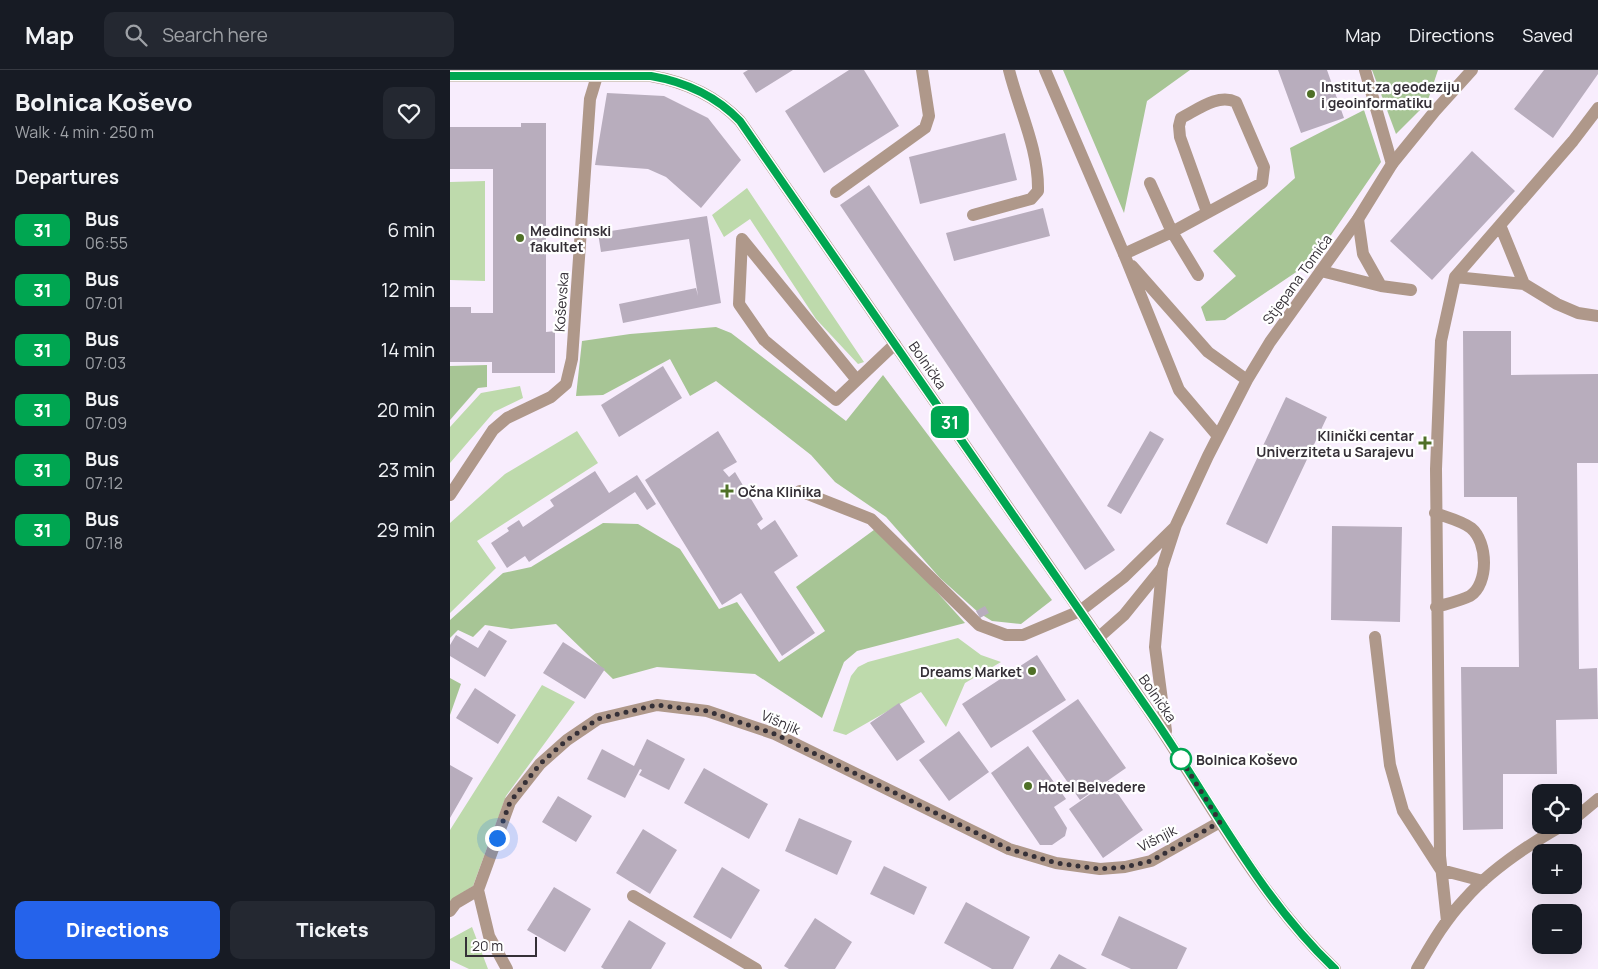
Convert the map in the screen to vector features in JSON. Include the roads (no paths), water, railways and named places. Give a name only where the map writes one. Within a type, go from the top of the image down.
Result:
[{"type":"street","points":[[836,192],[925,128],[929,116],[922,70]]},
{"type":"street","points":[[973,215],[1031,198],[1038,191],[1039,177],[1009,70]]},
{"type":"street","points":[[1045,70],[1125,256],[1179,390],[1218,436]]},
{"type":"street","points":[[1365,70],[1392,164]]},
{"type":"street","name":"Stjepana Tomića","points":[[1098,638],[1124,615],[1162,568],[1176,525],[1218,436],[1247,380],[1270,342],[1358,219],[1392,164],[1435,111],[1472,70]]},
{"type":"street","name":"Bolnička","points":[[450,76],[651,76],[674,80],[691,86],[730,111],[740,121],[1167,736],[1220,822],[1272,899],[1311,946],[1335,969]]},
{"type":"street","name":"Koševska","points":[[450,495],[493,430],[507,418],[551,397],[566,384],[572,359],[590,98],[597,76]]},
{"type":"street","points":[[1125,256],[1172,232],[1262,183],[1265,174],[1236,102],[1228,98],[1218,100],[1181,118],[1178,126],[1180,137],[1208,212]]},
{"type":"street","points":[[1447,921],[1441,870],[1435,513],[1441,341],[1455,277],[1573,141],[1598,108]]},
{"type":"street","points":[[1150,183],[1172,232],[1198,275]]},
{"type":"street","points":[[1358,219],[1363,254],[1381,286]]},
{"type":"street","points":[[1500,225],[1524,284]]},
{"type":"street","points":[[856,379],[742,239],[739,304],[764,340],[836,400],[895,344]]},
{"type":"street","points":[[1125,256],[1208,352],[1247,380]]},
{"type":"street","points":[[1322,271],[1381,286],[1410,290]]},
{"type":"street","points":[[1455,277],[1524,284],[1557,304],[1578,313],[1598,316]]},
{"type":"street","name":"Stjepana Tomića","points":[[800,491],[871,519],[979,624],[1006,635],[1023,635],[1080,611],[1124,577],[1176,525]]},
{"type":"street","points":[[1435,513],[1471,528],[1480,544],[1483,559],[1483,575],[1474,592],[1470,596],[1436,607]]},
{"type":"street","points":[[1162,568],[1155,647],[1159,692],[1167,736]]},
{"type":"street","points":[[1375,636],[1390,765],[1403,811],[1441,870],[1482,881]]},
{"type":"street","name":"Višnjik","points":[[478,890],[510,802],[540,764],[567,740],[598,719],[656,705],[707,711],[775,734],[1009,849],[1056,863],[1100,869],[1125,867],[1151,861],[1220,822]]},
{"type":"street","points":[[1582,812],[1598,799]]},
{"type":"street","points":[[1417,969],[1447,921],[1482,881],[1547,834]]},
{"type":"street","points":[[450,911],[456,902],[478,890],[489,936],[507,969]]},
{"type":"street","points":[[633,896],[756,969]]},
{"type":"place","name":"Institut za geodeziju i geoinformatiku","points":[[1311,94]]},
{"type":"place","name":"Medincinski fakultet","points":[[520,238]]},
{"type":"place","name":"Klinički centar Univerziteta u Sarajevu","points":[[1425,443]]},
{"type":"place","name":"Očna Klinika","points":[[727,491]]},
{"type":"place","name":"Dreams Market","points":[[1032,671]]},
{"type":"place","name":"Bolnica Koševo","points":[[1181,759]]},
{"type":"place","name":"Hotel Belvedere","points":[[1028,786]]}]
